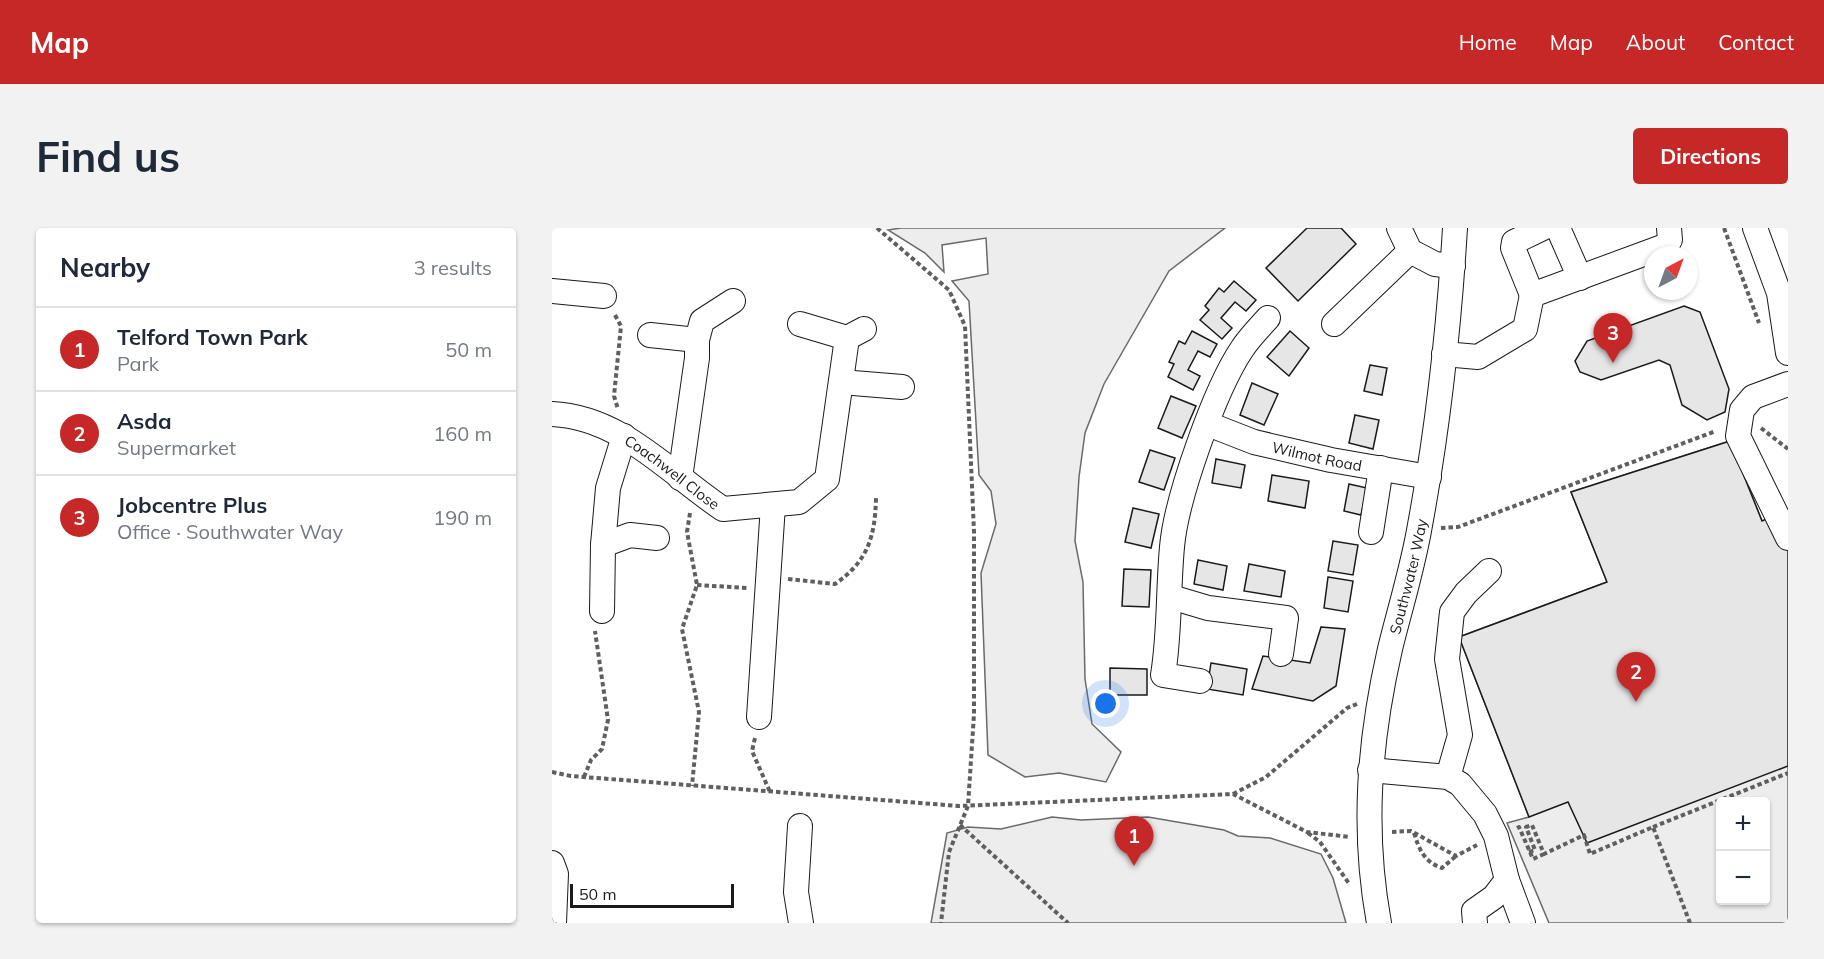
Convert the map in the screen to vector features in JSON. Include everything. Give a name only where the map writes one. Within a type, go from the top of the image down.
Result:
[{"type":"street","points":[[1399,228],[1410,251],[1435,264],[1453,266]]},
{"type":"street","name":"Southwater Way","points":[[1379,923],[1368,837],[1370,770],[1380,696],[1420,529],[1429,477],[1444,354],[1455,228]]},
{"type":"street","points":[[1444,354],[1478,357],[1525,330],[1532,295],[1513,248],[1514,242],[1543,228]]},
{"type":"street","points":[[1558,228],[1580,278]]},
{"type":"street","points":[[1532,295],[1665,246],[1670,240],[1669,228]]},
{"type":"street","points":[[1755,228],[1783,300],[1788,353]]},
{"type":"street","points":[[1334,324],[1410,251]]},
{"type":"street","points":[[552,291],[604,296]]},
{"type":"street","points":[[687,484],[698,358],[697,340],[702,321],[733,301]]},
{"type":"street","points":[[1200,681],[1163,675],[1168,641],[1172,546],[1184,490],[1222,386],[1242,350],[1268,318]]},
{"type":"street","name":"Coachwell Close","points":[[552,414],[565,415],[618,433],[723,508],[799,502],[827,479],[841,382],[856,333],[800,324]]},
{"type":"street","points":[[650,335],[697,340]]},
{"type":"street","points":[[841,382],[902,387]]},
{"type":"street","points":[[1788,384],[1753,397],[1743,410],[1738,436],[1788,538]]},
{"type":"street","name":"Wilmot Road","points":[[1208,424],[1254,442],[1429,477]]},
{"type":"street","points":[[602,608],[603,546],[608,488],[618,433]]},
{"type":"street","points":[[1371,532],[1381,468]]},
{"type":"street","points":[[759,717],[773,584],[773,505]]},
{"type":"street","points":[[603,546],[630,536],[657,538]]},
{"type":"street","points":[[1448,777],[1460,735],[1447,659],[1452,612],[1466,593],[1489,571]]},
{"type":"street","points":[[1171,597],[1208,608],[1286,618],[1281,654]]},
{"type":"street","points":[[1370,770],[1448,777],[1460,784],[1485,814],[1496,836],[1507,880],[1523,923]]},
{"type":"street","points":[[800,826],[796,892],[801,923]]},
{"type":"street","points":[[552,863],[556,874],[554,923]]},
{"type":"street","points":[[1475,923],[1474,911],[1494,897],[1507,880]]},
{"type":"path","points":[[877,228],[949,290],[965,326],[974,532],[974,714],[968,806],[949,852],[941,923]]},
{"type":"path","points":[[1724,228],[1763,333]]},
{"type":"path","points":[[604,296],[621,326],[614,396],[618,408],[618,433]]},
{"type":"path","points":[[1420,529],[1458,527],[1740,423],[1760,427],[1788,449]]},
{"type":"path","points":[[687,484],[687,532],[696,585],[682,629],[699,712],[692,786]]},
{"type":"path","points":[[696,585],[835,584],[851,573],[863,560],[875,526],[876,498]]},
{"type":"path","points":[[584,777],[591,760],[602,749],[608,720],[594,619],[602,608]]},
{"type":"path","points":[[552,772],[692,786],[968,806],[1233,794],[1266,777],[1347,708],[1380,696]]},
{"type":"path","points":[[759,717],[752,751],[770,792]]},
{"type":"path","points":[[1544,854],[1532,825],[1526,827],[1535,850],[1529,852],[1533,859],[1544,854],[1584,835],[1590,854],[1788,773]]},
{"type":"path","points":[[1233,794],[1307,832],[1320,842],[1353,889]]},
{"type":"path","points":[[960,825],[1068,923]]},
{"type":"path","points":[[1653,827],[1690,923]]},
{"type":"path","points":[[1307,832],[1368,837],[1382,837],[1387,832],[1414,833],[1447,852]]},
{"type":"path","points":[[1414,833],[1420,851],[1431,864],[1442,868],[1456,855]]},
{"type":"shaded area","points":[[901,228],[1225,228],[1169,271],[1104,384],[1085,433],[1079,477],[1075,541],[1083,582],[1085,679],[1092,724],[1121,752],[1106,782],[1059,773],[1025,777],[988,755],[981,573],[996,524],[991,491],[979,475],[969,301],[952,281],[988,274],[986,238],[942,245],[944,272],[925,253],[888,230]]},
{"type":"shaded area","points":[[1730,441],[1762,521],[1788,548],[1788,923],[1549,923],[1507,823],[1529,817],[1459,637],[1607,582],[1571,492]]},
{"type":"shaded area","points":[[1052,817],[1081,820],[1148,817],[1224,830],[1238,836],[1270,838],[1321,854],[1333,878],[1346,923],[931,923],[947,833],[968,827],[1001,829]]},
{"type":"building","points":[[1307,228],[1341,228],[1356,244],[1298,301],[1266,268]]},
{"type":"building","points":[[1234,281],[1256,300],[1246,311],[1235,302],[1221,318],[1232,328],[1222,339],[1200,320],[1209,310],[1205,306],[1219,288],[1224,292]]},
{"type":"building","points":[[1684,306],[1700,312],[1729,389],[1725,412],[1707,420],[1682,405],[1670,365],[1659,360],[1601,380],[1580,372],[1575,361],[1587,341]]},
{"type":"building","points":[[1192,331],[1217,344],[1210,357],[1198,351],[1188,370],[1200,376],[1193,390],[1168,377],[1174,364],[1169,362],[1179,341],[1185,344]]},
{"type":"building","points":[[1290,331],[1309,348],[1289,376],[1267,357]]},
{"type":"building","points":[[1370,365],[1387,368],[1382,395],[1364,391]]},
{"type":"building","points":[[1252,383],[1278,394],[1264,425],[1240,415]]},
{"type":"building","points":[[1171,396],[1196,406],[1182,438],[1158,428]]},
{"type":"building","points":[[1355,415],[1379,420],[1373,449],[1349,443]]},
{"type":"building","points":[[1730,441],[1762,521],[1775,515],[1788,548],[1788,766],[1587,843],[1568,802],[1529,817],[1459,637],[1607,582],[1571,492]]},
{"type":"building","points":[[1150,450],[1175,458],[1164,490],[1139,482]]},
{"type":"building","points":[[1216,459],[1245,465],[1241,488],[1212,483]]},
{"type":"building","points":[[1272,475],[1309,481],[1305,508],[1268,501]]},
{"type":"building","points":[[1349,484],[1367,488],[1361,515],[1344,511]]},
{"type":"building","points":[[1133,508],[1159,514],[1151,548],[1125,542]]},
{"type":"building","points":[[1333,541],[1358,545],[1353,575],[1328,571]]},
{"type":"building","points":[[1198,560],[1227,566],[1223,590],[1194,584]]},
{"type":"building","points":[[1249,564],[1285,571],[1281,597],[1244,591]]},
{"type":"building","points":[[1124,569],[1151,570],[1149,607],[1122,606]]},
{"type":"building","points":[[1328,577],[1353,581],[1348,612],[1324,608]]},
{"type":"building","points":[[1321,627],[1345,629],[1336,686],[1313,701],[1252,689],[1263,656],[1310,663]]},
{"type":"building","points":[[1211,663],[1247,669],[1243,695],[1207,689]]},
{"type":"building","points":[[1110,668],[1147,669],[1147,695],[1110,695]]},
{"type":"place","name":"Jobcentre Plus","points":[[1613,363]]},
{"type":"place","name":"Asda","points":[[1636,702]]},
{"type":"place","name":"Telford Town Park","points":[[1134,866]]}]
